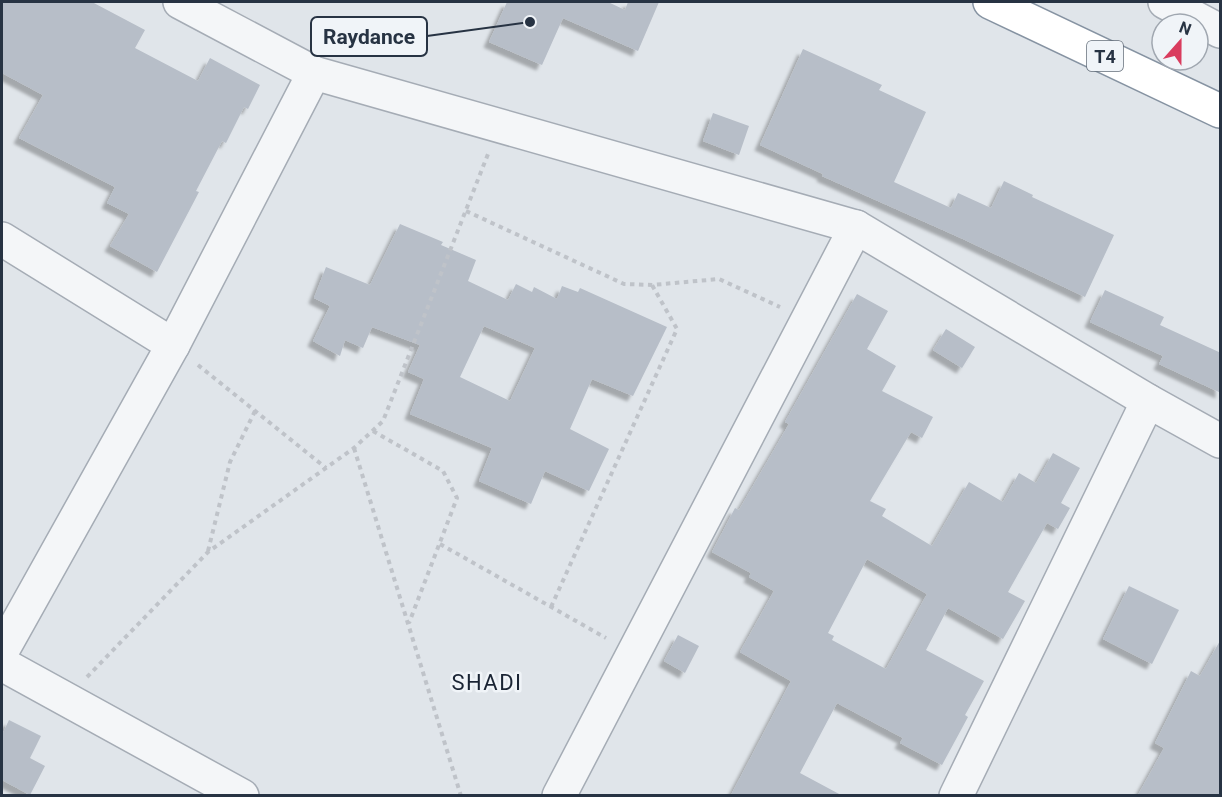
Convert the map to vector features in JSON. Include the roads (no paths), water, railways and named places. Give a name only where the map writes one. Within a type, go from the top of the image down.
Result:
[{"type":"highway","name":"T4","points":[[990,2],[1221,111]]},
{"type":"street","points":[[180,2],[314,73],[856,227],[1148,401],[1221,441]]},
{"type":"street","points":[[1165,2],[1221,31]]},
{"type":"street","points":[[2,651],[173,345],[314,73]]},
{"type":"street","points":[[559,795],[856,227]]},
{"type":"street","points":[[2,239],[173,345]]},
{"type":"street","points":[[956,795],[1148,401]]},
{"type":"street","points":[[2,664],[242,795]]},
{"type":"place","name":"Raydance","points":[[530,22]]},
{"type":"district","name":"SHADI","points":[[487,682]]}]
